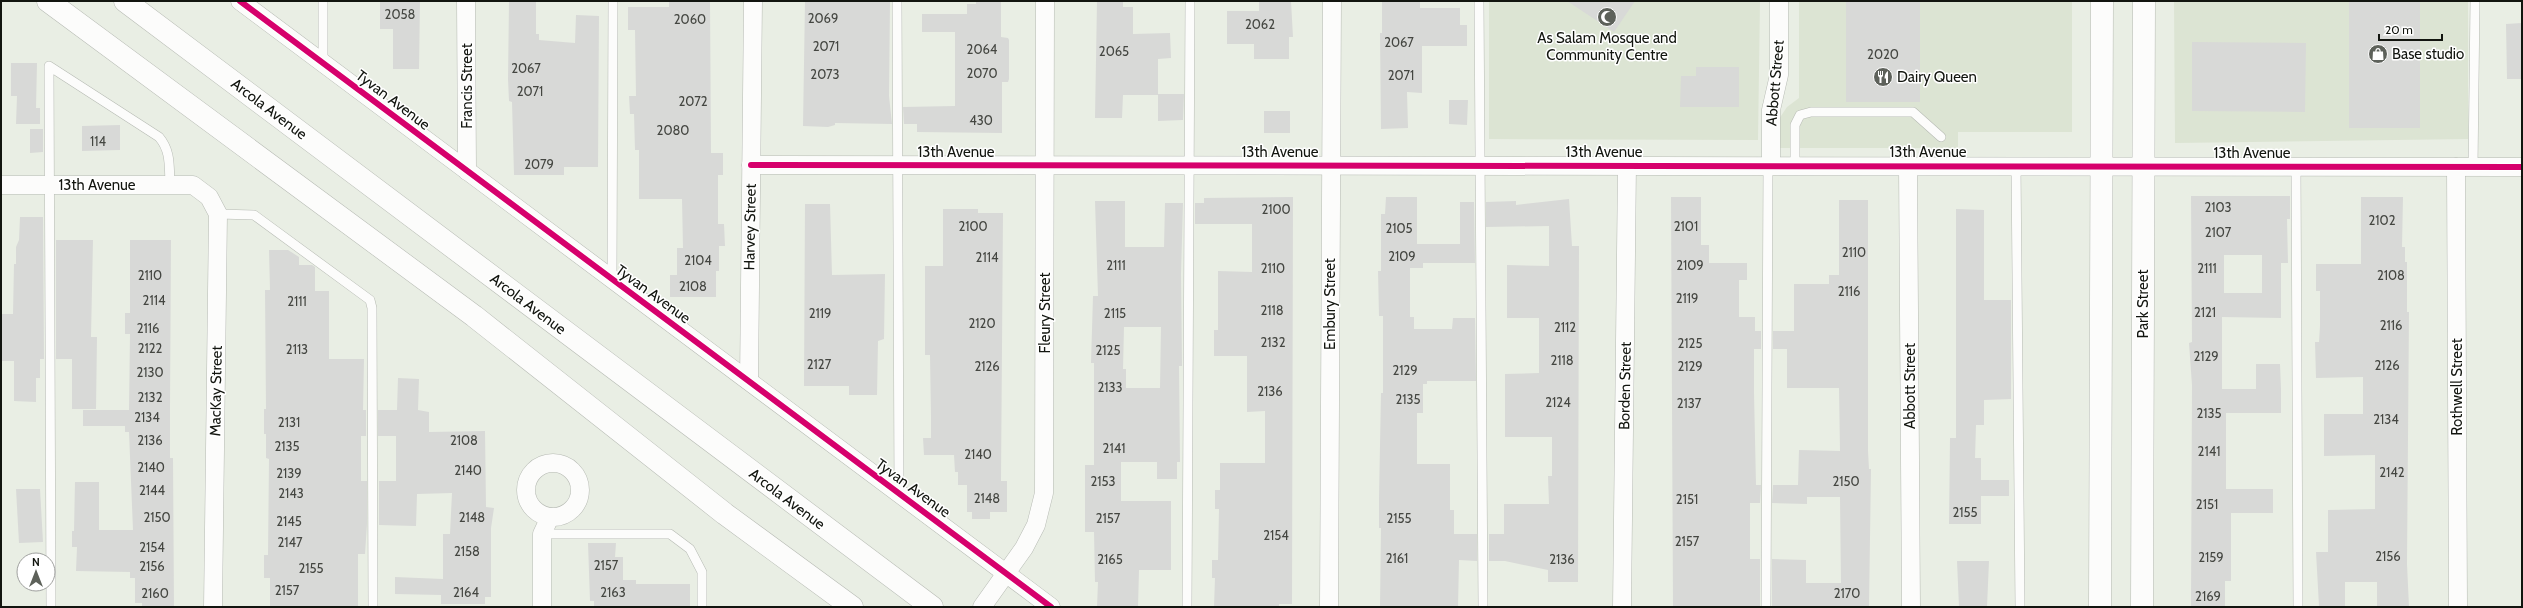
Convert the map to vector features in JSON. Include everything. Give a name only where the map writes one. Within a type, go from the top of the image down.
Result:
[{"type":"main road","points":[[48,1],[474,316],[725,514],[852,607]]},
{"type":"main road","name":"Arcola Avenue","points":[[125,1],[932,607]]},
{"type":"main road","points":[[2100,607],[2102,1]]},
{"type":"main road","name":"Park Street","points":[[2142,607],[2144,1]]},
{"type":"street","name":"Tyvan Avenue","points":[[240,1],[468,171],[612,281],[1051,607]]},
{"type":"street","name":"Francis Street","points":[[466,1],[468,171]]},
{"type":"street","name":"Harvey Street","points":[[748,381],[753,1]]},
{"type":"street","name":"Fleury Street","points":[[982,607],[1007,573],[1036,525],[1044,492],[1045,1]]},
{"type":"street","name":"Embury Street","points":[[1329,607],[1332,1]]},
{"type":"street","name":"Abbott Street","points":[[1770,165],[1771,110],[1779,75],[1779,1]]},
{"type":"street","name":"13th Avenue","points":[[751,165],[2143,165],[2522,167]]},
{"type":"street","name":"Borden Street","points":[[1622,607],[1628,165]]},
{"type":"street","name":"Abbott Street","points":[[1908,165],[1911,607]]},
{"type":"street","name":"Rothwell Street","points":[[2458,607],[2464,167]]},
{"type":"street","name":"13th Avenue","points":[[1,185],[170,184],[193,186]]},
{"type":"street","name":"MacKay Street","points":[[193,186],[209,197],[218,214],[213,607]]},
{"type":"street","points":[[542,607],[542,534],[550,517]]},
{"type":"lane","points":[[323,1],[323,64]]},
{"type":"lane","points":[[612,281],[613,1]]},
{"type":"lane","points":[[897,1],[899,494]]},
{"type":"lane","points":[[1187,607],[1190,1]]},
{"type":"lane","points":[[1479,1],[1483,607]]},
{"type":"lane","points":[[2464,167],[2475,1]]},
{"type":"lane","points":[[51,607],[49,66],[158,137],[166,145],[169,155],[170,184]]},
{"type":"lane","points":[[1795,165],[1795,125],[1800,115],[1811,112],[1913,112],[1941,137]]},
{"type":"lane","points":[[1766,607],[1770,165]]},
{"type":"lane","points":[[2016,165],[2020,607]]},
{"type":"lane","points":[[2296,166],[2298,607]]},
{"type":"lane","points":[[218,214],[254,215],[370,300],[372,308],[374,607]]},
{"type":"lane","points":[[542,534],[670,534],[690,549],[702,572],[702,607]]},
{"type":"shaded area","points":[[1489,1],[1760,1],[1758,140],[1489,139]]},
{"type":"shaded area","points":[[1799,1],[2072,1],[2072,132],[1958,132],[1958,148],[1778,148],[1779,119],[1787,107],[1799,98]]},
{"type":"shaded area","points":[[2174,1],[2468,1],[2468,139],[2175,143]]},
{"type":"building","points":[[380,1],[420,1],[419,69],[393,69],[393,29],[380,29]]},
{"type":"building","points":[[509,1],[536,1],[536,34],[539,34],[539,40],[575,43],[576,15],[599,16],[598,167],[564,167],[564,175],[514,175],[512,102],[509,101],[508,79]]},
{"type":"building","points":[[669,1],[710,1],[711,153],[723,153],[723,175],[718,175],[718,224],[724,224],[725,246],[719,246],[719,271],[716,271],[716,297],[670,297],[670,275],[677,275],[677,248],[683,248],[682,199],[639,199],[639,150],[635,150],[634,114],[630,114],[629,96],[636,96],[635,30],[628,30],[628,7],[669,7]]},
{"type":"building","points":[[805,1],[890,1],[889,96],[892,124],[835,123],[835,125],[828,127],[803,126]]},
{"type":"building","points":[[976,1],[1001,1],[1001,37],[1008,38],[1009,40],[1009,79],[1008,82],[1002,82],[1002,133],[917,132],[917,124],[904,124],[903,107],[955,106],[955,32],[922,32],[922,14],[967,14],[967,4],[976,4]]},
{"type":"building","points":[[1097,1],[1123,1],[1123,7],[1133,7],[1133,34],[1170,33],[1171,58],[1158,59],[1158,95],[1123,95],[1122,118],[1095,118]]},
{"type":"building","points":[[1259,1],[1291,1],[1293,37],[1289,37],[1289,59],[1254,59],[1254,44],[1227,44],[1227,11],[1259,11]]},
{"type":"building","points":[[1382,1],[1420,1],[1420,8],[1460,8],[1460,25],[1467,25],[1467,46],[1422,46],[1422,93],[1407,92],[1408,128],[1381,129],[1380,33],[1382,33]]},
{"type":"building","name":"As Salam Mosque and Community Centre","points":[[1567,1],[1635,1],[1614,32]]},
{"type":"building","points":[[1846,1],[1920,1],[1920,102],[1846,102]]},
{"type":"building","points":[[2349,1],[2420,1],[2420,128],[2349,128]]},
{"type":"building","points":[[2522,23],[2522,79],[2507,79],[2506,24]]},
{"type":"building","points":[[2192,42],[2306,43],[2305,112],[2192,111]]},
{"type":"building","points":[[11,63],[37,63],[36,108],[40,108],[40,124],[16,124],[17,96],[11,96]]},
{"type":"building","points":[[1696,67],[1739,67],[1739,107],[1680,107],[1681,76],[1696,76]]},
{"type":"building","points":[[1158,94],[1184,94],[1183,120],[1158,121]]},
{"type":"building","points":[[1449,100],[1468,100],[1467,125],[1449,124]]},
{"type":"building","points":[[1264,111],[1290,111],[1290,133],[1264,133]]},
{"type":"building","points":[[120,125],[120,150],[82,151],[82,126]]},
{"type":"building","points":[[30,129],[43,129],[43,152],[30,153]]},
{"type":"building","points":[[2191,196],[2290,196],[2290,219],[2287,219],[2288,263],[2281,263],[2281,318],[2222,317],[2222,389],[2256,389],[2256,364],[2280,364],[2281,389],[2281,413],[2226,413],[2226,489],[2273,489],[2273,513],[2231,513],[2231,581],[2225,581],[2225,607],[2191,607],[2192,385],[2189,343],[2192,342]],"holes":[[[2224,255],[2262,255],[2262,293],[2224,293]]]},
{"type":"building","points":[[1293,197],[1292,604],[1279,604],[1279,607],[1214,607],[1215,578],[1212,578],[1212,560],[1218,560],[1219,509],[1215,509],[1215,490],[1220,490],[1220,463],[1265,463],[1265,411],[1247,412],[1247,356],[1214,356],[1214,330],[1218,330],[1218,271],[1252,272],[1252,224],[1195,224],[1195,203],[1204,203],[1204,198]]},
{"type":"building","points":[[1386,197],[1417,197],[1417,244],[1460,244],[1460,202],[1474,202],[1475,263],[1423,263],[1423,268],[1410,268],[1410,317],[1414,317],[1414,329],[1452,329],[1453,318],[1475,318],[1476,381],[1427,381],[1427,384],[1423,384],[1423,413],[1417,413],[1417,464],[1450,464],[1450,510],[1454,510],[1454,534],[1477,534],[1477,561],[1459,560],[1458,607],[1380,607],[1381,528],[1379,528],[1379,498],[1381,393],[1383,393],[1383,316],[1379,316],[1378,271],[1381,271],[1381,214],[1385,214]]},
{"type":"building","points":[[1671,197],[1701,197],[1701,245],[1709,245],[1709,263],[1747,263],[1747,280],[1739,280],[1739,317],[1755,317],[1755,331],[1761,331],[1761,349],[1754,349],[1756,485],[1761,485],[1760,503],[1750,503],[1750,559],[1760,559],[1760,607],[1673,607]]},
{"type":"building","points":[[2361,197],[2403,197],[2402,247],[2405,247],[2405,262],[2407,262],[2407,312],[2409,312],[2407,564],[2409,607],[2377,607],[2377,582],[2345,582],[2345,606],[2319,606],[2316,552],[2328,552],[2328,510],[2375,509],[2375,455],[2324,456],[2324,414],[2363,414],[2363,377],[2316,378],[2315,342],[2319,342],[2320,291],[2316,291],[2316,264],[2361,264]]},
{"type":"building","points":[[1569,199],[1572,246],[1579,246],[1578,582],[1548,582],[1548,570],[1505,561],[1489,561],[1489,534],[1504,534],[1504,504],[1549,504],[1548,476],[1552,476],[1552,437],[1505,437],[1505,374],[1539,373],[1539,318],[1507,318],[1507,265],[1549,266],[1549,226],[1486,227],[1486,202],[1516,201],[1516,205]]},
{"type":"building","points":[[1839,200],[1868,200],[1868,451],[1869,469],[1871,469],[1869,607],[1772,607],[1772,559],[1806,560],[1806,583],[1841,583],[1840,497],[1807,497],[1807,504],[1772,503],[1773,485],[1798,485],[1799,450],[1840,451],[1839,388],[1787,388],[1787,349],[1773,349],[1773,331],[1794,331],[1794,284],[1829,284],[1829,275],[1839,275]]},
{"type":"building","points":[[1095,201],[1125,201],[1125,247],[1164,247],[1165,203],[1183,203],[1181,274],[1182,366],[1179,366],[1180,462],[1177,462],[1177,479],[1157,479],[1157,462],[1121,462],[1121,501],[1171,501],[1171,570],[1139,570],[1138,607],[1097,607],[1098,582],[1095,582],[1094,532],[1085,532],[1085,465],[1094,465],[1094,363],[1091,363],[1093,296],[1098,296]],"holes":[[[1124,327],[1161,327],[1160,388],[1126,388],[1126,369],[1123,369]]]},
{"type":"building","points":[[805,204],[830,204],[832,275],[885,274],[884,339],[878,341],[877,395],[849,395],[849,386],[804,386]]},
{"type":"building","points":[[943,209],[978,209],[978,213],[1003,213],[1001,481],[1007,481],[1007,512],[990,512],[990,519],[972,519],[972,512],[967,512],[967,485],[958,485],[958,472],[955,472],[954,455],[924,455],[923,438],[931,438],[930,355],[925,355],[925,266],[943,266]]},
{"type":"building","points":[[1956,209],[1984,210],[1984,300],[2011,300],[2011,399],[1984,400],[1984,425],[1976,425],[1975,458],[1981,458],[1981,480],[2009,480],[2009,496],[1981,496],[1981,524],[1949,524],[1950,438],[1956,438]]},
{"type":"building","points":[[20,217],[43,217],[44,359],[40,359],[40,378],[36,378],[36,402],[14,401],[14,361],[1,361],[2,314],[13,314],[14,264],[16,264],[16,247],[19,240]]},
{"type":"building","points":[[56,240],[93,240],[91,337],[97,337],[96,409],[72,409],[72,359],[56,359]]},
{"type":"building","points":[[130,240],[171,240],[170,458],[173,458],[174,607],[142,607],[142,603],[135,603],[135,578],[130,578],[130,572],[76,571],[77,547],[72,547],[72,531],[74,531],[75,482],[99,482],[99,530],[133,530],[129,432],[125,432],[125,426],[83,426],[83,410],[129,410],[130,334],[125,334],[125,313],[130,313]]},
{"type":"building","points":[[269,250],[288,250],[299,257],[299,265],[312,265],[315,267],[315,291],[329,291],[329,359],[364,359],[363,410],[366,410],[366,436],[361,436],[361,481],[367,481],[367,524],[365,554],[358,554],[358,607],[270,607],[270,578],[264,578],[264,555],[268,555],[269,459],[266,458],[264,409],[266,409],[265,290],[270,290]]},
{"type":"building","points":[[398,378],[419,379],[418,410],[429,412],[429,432],[485,431],[486,507],[494,508],[491,528],[491,597],[485,597],[485,604],[441,604],[441,595],[395,594],[395,577],[443,579],[443,534],[450,534],[452,493],[417,494],[416,526],[379,525],[379,481],[396,481],[396,436],[378,436],[378,410],[397,410]]},
{"type":"building","points":[[16,489],[40,489],[43,542],[19,543]]},
{"type":"building","points":[[588,543],[616,543],[615,557],[623,557],[623,580],[636,580],[636,584],[690,584],[690,607],[594,607],[594,601],[590,601]]},
{"type":"building","points":[[1957,561],[1989,561],[1987,607],[1959,607]]},
{"type":"cycle path","points":[[240,1],[1051,607]]},
{"type":"cycle path","points":[[751,165],[2522,167]]},
{"type":"place","name":"As Salam Mosque and Community Centre","points":[[1607,17]]},
{"type":"place","name":"Base studio","points":[[2378,54]]},
{"type":"place","name":"Dairy Queen","points":[[1883,77]]}]
